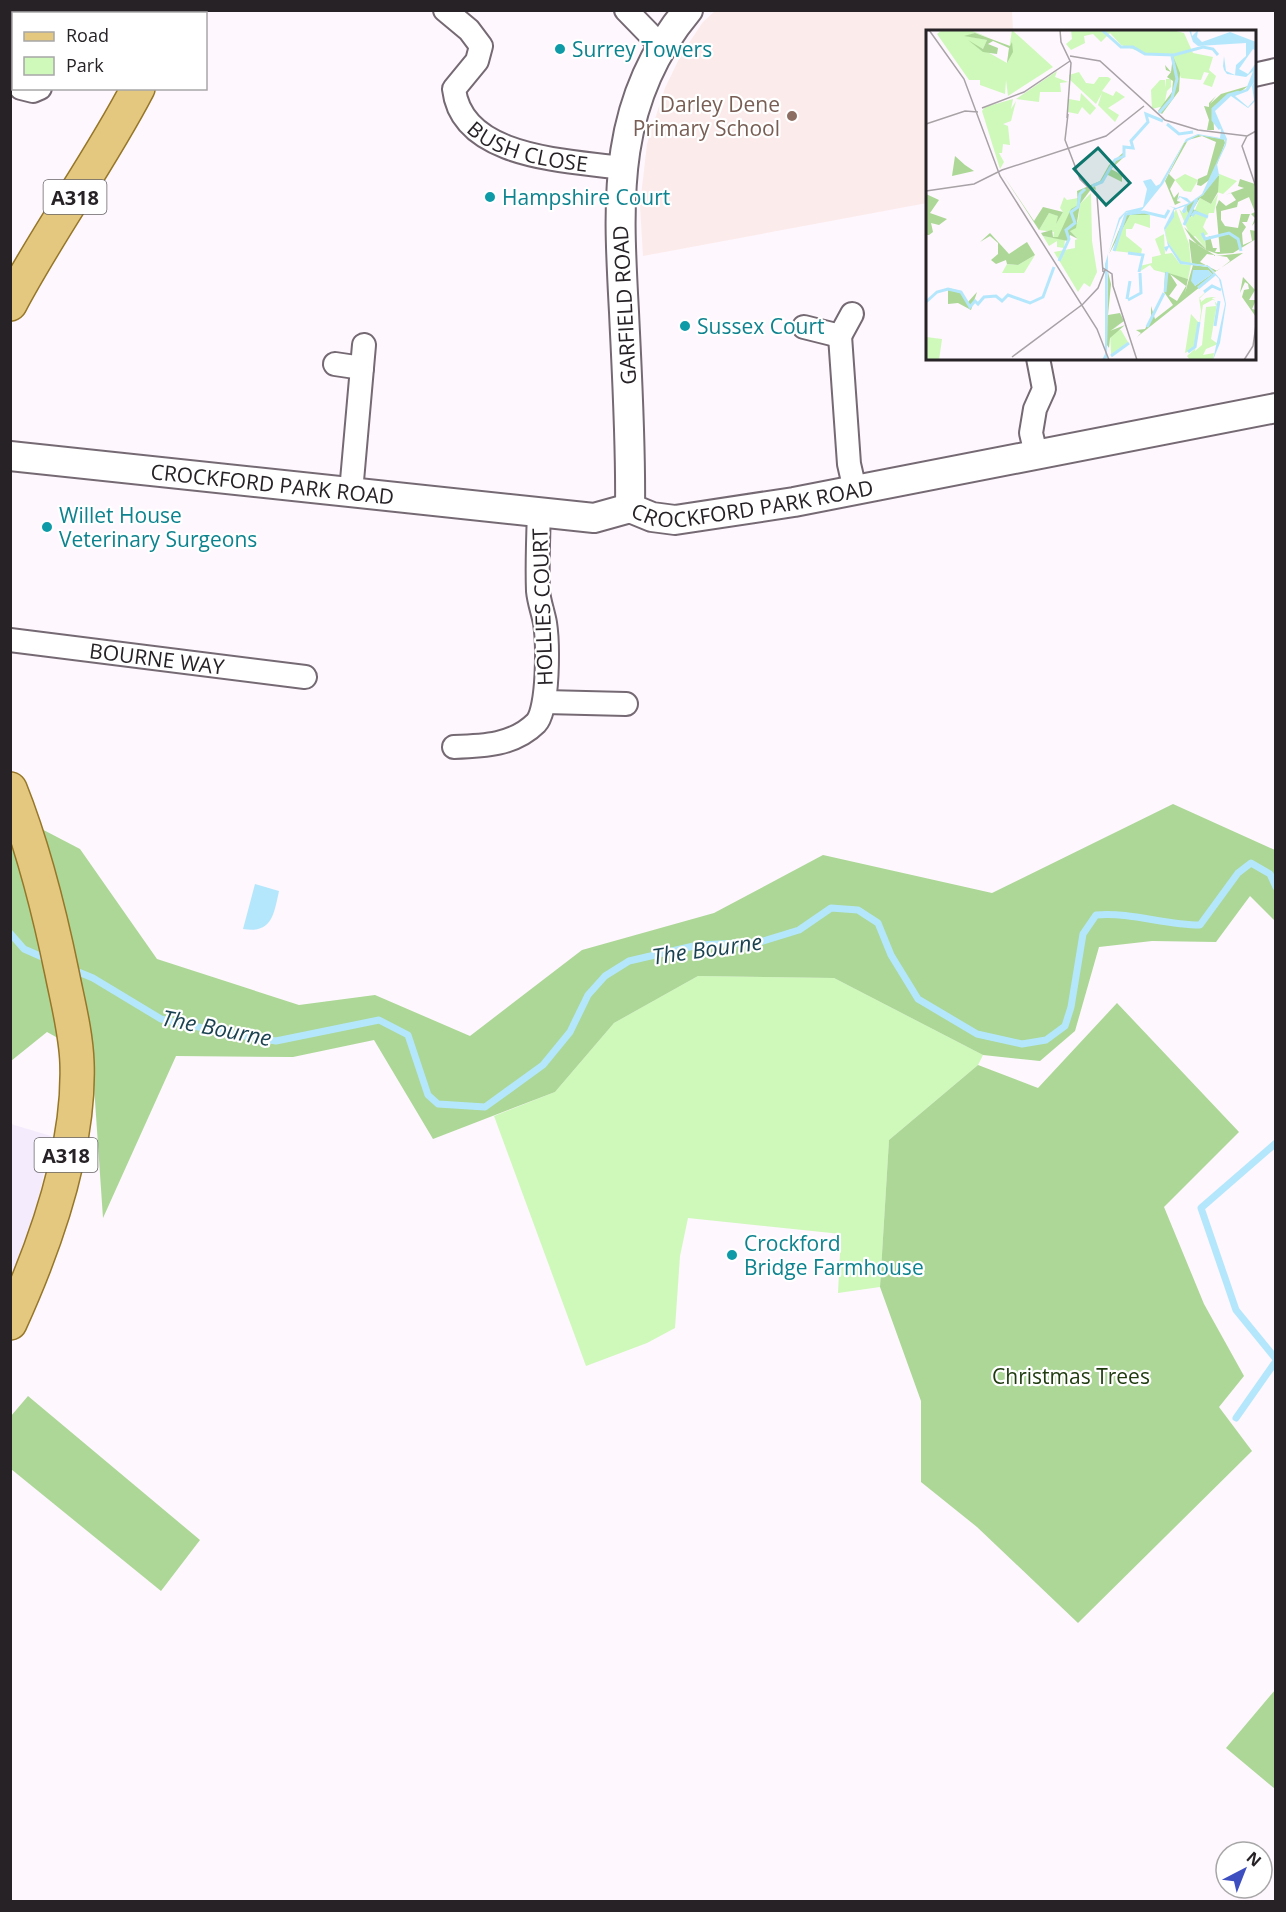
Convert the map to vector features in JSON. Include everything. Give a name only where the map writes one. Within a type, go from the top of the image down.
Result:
[{"type":"main road","name":"A318","points":[[10,304],[62,216],[99,160],[137,90]]},
{"type":"main road","name":"A318","points":[[10,789],[46,894],[77,1063],[75,1111],[57,1194],[32,1274],[10,1323]]},
{"type":"street","name":"BUSH CLOSE","points":[[445,10],[469,30],[481,46],[477,61],[454,89],[456,106],[468,123],[486,138],[522,153],[621,168]]},
{"type":"street","points":[[626,10],[662,47]]},
{"type":"street","name":"GARFIELD ROAD","points":[[630,508],[630,449],[620,220],[621,168],[636,105],[648,72],[688,10]]},
{"type":"street","points":[[1256,75],[1275,70]]},
{"type":"street","points":[[852,314],[840,336],[849,464],[855,490]]},
{"type":"street","points":[[804,327],[840,336]]},
{"type":"street","points":[[351,492],[364,345]]},
{"type":"street","points":[[1036,454],[1031,432],[1035,409],[1044,389],[1038,360]]},
{"type":"street","points":[[335,364],[362,368]]},
{"type":"street","name":"CROCKFORD PARK ROAD","points":[[10,456],[594,518],[630,508],[652,517],[675,520],[795,502],[1275,408]]},
{"type":"street","name":"HOLLIES COURT","points":[[454,747],[493,745],[519,736],[538,721],[545,702],[545,624],[538,594],[537,565],[539,512]]},
{"type":"street","name":"BOURNE WAY","points":[[10,640],[305,677]]},
{"type":"street","name":"HOLLIES COURT","points":[[545,702],[626,704]]},
{"type":"shaded area","name":"Darley Dene Primary School","points":[[715,11],[1012,11],[1013,30],[926,30],[926,203],[643,256],[640,205],[647,144],[665,88],[681,55],[703,22]]},
{"type":"shaded area","points":[[11,1124],[51,1136],[40,1193],[11,1292]]},
{"type":"green space","points":[[1173,804],[1275,850],[1275,921],[1250,896],[1216,942],[1152,941],[1099,947],[1075,1031],[1040,1061],[983,1055],[834,978],[698,976],[614,1023],[555,1092],[433,1139],[374,1040],[293,1057],[176,1056],[103,1218],[92,1057],[47,1032],[11,1061],[11,813],[80,849],[157,959],[299,1005],[375,995],[470,1036],[582,950],[714,913],[823,855],[992,893]]},
{"type":"green space","points":[[698,976],[834,978],[983,1055],[978,1065],[889,1140],[880,1287],[838,1293],[841,1234],[688,1218],[680,1256],[675,1328],[647,1343],[586,1366],[494,1116],[555,1092],[614,1023]]},
{"type":"green space","name":"Christmas Trees","points":[[1117,1003],[1239,1132],[1164,1207],[1204,1304],[1244,1376],[1219,1407],[1252,1451],[1078,1623],[977,1527],[921,1482],[921,1401],[880,1287],[889,1140],[978,1065],[1038,1088]]},
{"type":"green space","points":[[28,1396],[200,1540],[161,1591],[11,1469],[11,1416]]},
{"type":"green space","points":[[1275,1690],[1275,1789],[1226,1748]]},
{"type":"water","points":[[255,884],[279,891],[275,907],[266,925],[253,930],[243,929]]},
{"type":"waterway","name":"The Bourne","points":[[71,969],[93,978],[161,1019],[227,1033],[276,1041],[379,1020],[408,1035],[428,1095],[438,1104],[485,1107],[543,1065],[570,1032],[588,995],[605,976],[629,961],[698,945],[760,942],[799,930],[831,908],[858,910],[878,923],[891,955],[918,999],[977,1034],[1022,1044],[1046,1040],[1065,1026],[1071,1007],[1083,934],[1096,915],[1122,915],[1200,925],[1238,873],[1251,863],[1270,874],[1276,887]]},
{"type":"waterway","name":"The Bourne","points":[[10,933],[24,949],[49,960]]},
{"type":"waterway","points":[[1276,1143],[1201,1208],[1236,1310],[1276,1359]]},
{"type":"waterway","points":[[1236,1418],[1276,1361]]},
{"type":"place","name":"Surrey Towers","points":[[560,49]]},
{"type":"place","name":"Darley Dene Primary School","points":[[792,116]]},
{"type":"place","name":"Hampshire Court","points":[[490,197]]},
{"type":"place","name":"Sussex Court","points":[[685,326]]},
{"type":"place","name":"Willet House Veterinary Surgeons","points":[[47,527]]},
{"type":"place","name":"Crockford Bridge Farmhouse","points":[[732,1255]]}]
